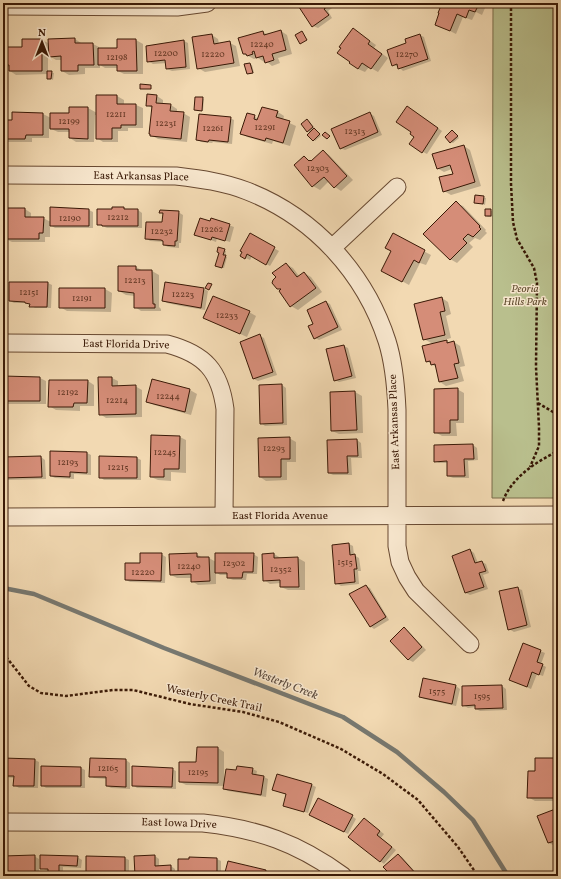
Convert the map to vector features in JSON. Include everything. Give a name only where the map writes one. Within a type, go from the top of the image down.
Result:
[{"type":"street","points":[[3,6],[177,6],[207,3]]},
{"type":"street","name":"East Arkansas Place","points":[[3,175],[176,176],[201,178],[248,191],[281,207],[301,221],[332,248],[355,276],[368,297],[379,319],[387,342],[396,390],[396,546],[400,562],[416,591],[470,644]]},
{"type":"street","points":[[332,248],[397,187]]},
{"type":"street","name":"East Florida Drive","points":[[3,344],[167,344],[184,348],[198,356],[215,375],[223,392],[225,409],[224,516]]},
{"type":"street","name":"East Florida Avenue","points":[[3,517],[558,515]]},
{"type":"street","name":"East Iowa Drive","points":[[3,822],[203,823],[229,826],[254,831],[284,842],[302,850],[343,876]]},
{"type":"path","points":[[511,3],[512,211],[514,230],[517,240],[531,261],[537,283],[536,367],[539,446],[530,467]]},
{"type":"path","points":[[538,402],[558,414]]},
{"type":"path","points":[[499,515],[505,495],[511,486],[530,467],[558,451]]},
{"type":"path","name":"Westerly Creek Trail","points":[[3,653],[29,686],[41,693],[66,696],[113,690],[133,690],[190,704],[243,712],[279,722],[341,749],[383,774],[418,800],[458,847],[478,876]]},
{"type":"green space","name":"Peoria Hills Park","points":[[493,3],[558,3],[558,498],[492,498]]},
{"type":"building","points":[[332,3],[324,9],[329,15],[312,27],[297,4]]},
{"type":"building","points":[[442,3],[479,4],[475,12],[469,10],[466,18],[457,14],[450,31],[435,25]]},
{"type":"building","points":[[353,28],[370,41],[368,44],[382,54],[371,69],[362,63],[358,69],[337,53],[341,48],[339,47]]},
{"type":"building","points":[[281,30],[286,50],[272,54],[274,60],[265,63],[263,56],[256,58],[254,51],[252,52],[253,54],[247,56],[246,54],[243,54],[238,38],[263,31],[264,35]]},
{"type":"building","points":[[302,31],[307,40],[300,44],[295,35]]},
{"type":"building","points":[[212,34],[214,44],[230,41],[234,63],[197,69],[192,37]]},
{"type":"building","points":[[420,34],[428,59],[398,69],[397,64],[392,66],[387,50],[406,43],[405,39]]},
{"type":"building","points":[[75,38],[75,43],[93,43],[94,65],[78,65],[78,71],[61,71],[61,56],[49,57],[48,39]]},
{"type":"building","points":[[22,39],[42,39],[42,71],[9,71],[9,65],[3,65],[3,47],[22,47]]},
{"type":"building","points":[[117,39],[136,39],[137,71],[117,71],[117,65],[98,65],[98,48],[117,48]]},
{"type":"building","points":[[184,40],[186,67],[166,69],[165,60],[147,62],[146,46]]},
{"type":"building","points":[[250,63],[253,73],[247,74],[244,64]]},
{"type":"building","points":[[47,71],[52,71],[51,79],[47,79]]},
{"type":"building","points":[[140,84],[151,85],[151,89],[140,89]]},
{"type":"building","points":[[147,94],[157,95],[156,103],[171,104],[170,111],[184,112],[181,139],[150,136],[152,106],[146,106]]},
{"type":"building","points":[[96,95],[117,95],[117,104],[136,104],[136,125],[121,125],[121,128],[112,128],[112,139],[96,139]]},
{"type":"building","points":[[195,97],[203,97],[202,111],[194,110]]},
{"type":"building","points":[[407,106],[438,128],[422,153],[409,144],[414,137],[410,134],[411,132],[396,122]]},
{"type":"building","points":[[69,107],[88,107],[88,139],[69,138],[69,129],[50,129],[50,113],[69,113]]},
{"type":"building","points":[[262,107],[278,111],[276,117],[290,121],[283,143],[266,138],[265,141],[240,134],[247,113],[255,115],[254,119],[257,120]]},
{"type":"building","points":[[12,112],[43,113],[43,135],[26,135],[25,139],[3,139],[3,120],[12,120]]},
{"type":"building","points":[[370,112],[378,132],[340,149],[331,129]]},
{"type":"building","points":[[199,114],[231,117],[228,142],[209,140],[208,142],[196,140]]},
{"type":"building","points":[[307,119],[313,127],[307,132],[301,124]]},
{"type":"building","points":[[314,128],[320,134],[313,141],[307,135]]},
{"type":"building","points":[[452,130],[458,136],[450,143],[445,137]]},
{"type":"building","points":[[325,132],[330,136],[327,139],[322,135]]},
{"type":"building","points":[[464,145],[475,182],[443,192],[439,177],[453,174],[450,165],[437,169],[432,154]]},
{"type":"building","points":[[323,150],[347,176],[334,188],[324,177],[312,187],[294,165],[304,156],[311,161]]},
{"type":"building","points":[[475,195],[484,196],[483,204],[474,203]]},
{"type":"building","points":[[456,201],[480,226],[479,227],[481,229],[473,237],[468,234],[463,239],[467,243],[450,260],[423,234]]},
{"type":"building","points":[[50,207],[89,209],[89,226],[50,226]]},
{"type":"building","points":[[112,207],[138,209],[138,226],[97,225],[97,209],[112,209]]},
{"type":"building","points":[[5,208],[25,208],[25,217],[44,217],[43,233],[39,233],[39,239],[3,238]]},
{"type":"building","points":[[485,209],[491,209],[491,216],[485,216]]},
{"type":"building","points":[[160,210],[179,211],[177,241],[175,241],[175,246],[163,245],[163,241],[161,240],[145,239],[146,222],[162,222],[163,213],[159,213]]},
{"type":"building","points":[[200,218],[210,221],[211,218],[230,224],[225,241],[212,237],[211,240],[194,235]]},
{"type":"building","points":[[250,233],[275,247],[266,265],[247,254],[245,259],[240,256],[242,252],[240,251]]},
{"type":"building","points":[[393,233],[425,250],[419,263],[414,260],[402,282],[381,271],[391,251],[385,248]]},
{"type":"building","points":[[218,247],[225,249],[223,255],[226,255],[222,268],[215,266],[219,253],[217,252]]},
{"type":"building","points":[[286,263],[297,277],[304,272],[316,288],[290,307],[279,291],[281,289],[277,289],[272,283],[276,277],[272,273]]},
{"type":"building","points":[[118,266],[136,266],[136,270],[152,270],[153,304],[155,304],[155,308],[134,308],[134,293],[118,291]]},
{"type":"building","points":[[9,282],[48,282],[47,307],[29,307],[30,304],[25,302],[9,301]]},
{"type":"building","points":[[165,282],[204,288],[201,308],[162,301]]},
{"type":"building","points":[[208,283],[212,284],[209,290],[205,288]]},
{"type":"building","points":[[59,288],[105,288],[105,308],[59,308]]},
{"type":"building","points":[[213,296],[250,311],[240,334],[203,318]]},
{"type":"building","points":[[442,297],[445,311],[440,312],[445,335],[423,340],[414,304]]},
{"type":"building","points":[[326,301],[338,327],[314,339],[308,326],[313,324],[307,310]]},
{"type":"building","points":[[260,334],[273,372],[253,379],[240,342]]},
{"type":"building","points":[[447,340],[447,343],[454,341],[459,363],[454,364],[458,378],[439,382],[435,364],[431,365],[430,361],[426,362],[422,346]]},
{"type":"building","points":[[344,345],[352,376],[334,381],[326,349]]},
{"type":"building","points":[[3,376],[40,377],[40,401],[3,401]]},
{"type":"building","points":[[98,377],[112,377],[112,386],[136,385],[136,414],[99,415]]},
{"type":"building","points":[[152,379],[190,389],[185,412],[146,402]]},
{"type":"building","points":[[49,380],[88,380],[87,403],[74,403],[73,407],[48,407]]},
{"type":"building","points":[[282,384],[283,423],[260,424],[259,385]]},
{"type":"building","points":[[458,388],[458,420],[450,420],[450,433],[434,433],[434,389]]},
{"type":"building","points":[[355,391],[357,430],[331,431],[330,392]]},
{"type":"building","points":[[151,435],[180,436],[179,469],[164,469],[164,477],[150,477]]},
{"type":"building","points":[[290,437],[290,459],[281,459],[281,477],[259,477],[258,438]]},
{"type":"building","points":[[357,439],[358,456],[347,456],[348,473],[328,473],[327,440]]},
{"type":"building","points":[[473,444],[474,459],[464,459],[465,476],[447,476],[447,461],[434,462],[434,445]]},
{"type":"building","points":[[50,451],[87,452],[87,473],[70,472],[70,477],[50,476]]},
{"type":"building","points":[[41,456],[42,477],[3,478],[3,457]]},
{"type":"building","points":[[99,456],[137,457],[137,478],[99,478]]},
{"type":"building","points":[[349,543],[350,555],[355,554],[357,569],[354,569],[355,582],[335,584],[332,545]]},
{"type":"building","points":[[470,549],[475,563],[482,561],[486,571],[479,573],[484,587],[465,593],[452,556]]},
{"type":"building","points":[[140,553],[162,553],[161,581],[125,580],[125,563],[140,563]]},
{"type":"building","points":[[197,553],[197,557],[209,557],[210,581],[191,582],[191,574],[170,575],[169,554]]},
{"type":"building","points":[[215,553],[254,553],[253,572],[243,572],[242,578],[227,578],[227,573],[215,573]]},
{"type":"building","points":[[274,553],[274,558],[298,557],[299,587],[280,587],[280,580],[263,581],[262,554]]},
{"type":"building","points":[[366,585],[386,617],[370,627],[349,594]]},
{"type":"building","points":[[518,587],[527,625],[508,630],[499,591]]},
{"type":"building","points":[[404,627],[422,647],[408,660],[390,641]]},
{"type":"building","points":[[523,643],[541,650],[537,662],[543,664],[539,675],[532,672],[527,687],[509,680]]},
{"type":"building","points":[[423,678],[456,685],[452,704],[419,697]]},
{"type":"building","points":[[502,685],[503,708],[475,709],[475,705],[462,706],[462,686]]},
{"type":"building","points":[[197,747],[218,747],[218,783],[179,782],[179,762],[196,762]]},
{"type":"building","points":[[3,758],[35,759],[34,786],[13,786],[14,776],[3,776]]},
{"type":"building","points":[[90,758],[126,759],[126,787],[106,786],[106,777],[89,777]]},
{"type":"building","points":[[535,758],[555,758],[554,798],[527,798],[528,771],[535,771]]},
{"type":"building","points":[[41,766],[81,767],[81,786],[41,786]]},
{"type":"building","points":[[132,766],[173,768],[172,787],[132,786]]},
{"type":"building","points":[[237,766],[253,768],[252,774],[264,776],[261,795],[223,789],[226,769],[236,770]]},
{"type":"building","points":[[277,774],[312,784],[304,812],[283,806],[286,794],[272,790]]},
{"type":"building","points":[[318,798],[353,815],[344,832],[309,815]]},
{"type":"building","points":[[558,808],[558,848],[555,841],[548,843],[537,816]]},
{"type":"building","points":[[364,818],[380,831],[377,835],[392,847],[380,862],[348,837]]},
{"type":"building","points":[[398,854],[418,876],[392,876],[383,867]]},
{"type":"building","points":[[35,855],[35,874],[3,874],[3,856]]},
{"type":"building","points":[[40,855],[78,856],[77,866],[59,865],[59,876],[48,876],[48,869],[40,869]]},
{"type":"building","points":[[155,855],[155,866],[171,865],[171,876],[135,876],[134,856]]},
{"type":"building","points":[[86,856],[125,857],[125,875],[86,875]]},
{"type":"building","points":[[189,857],[217,858],[217,876],[178,876],[178,859],[189,859]]},
{"type":"building","points":[[228,861],[266,870],[265,876],[224,876]]},
{"type":"waterway","name":"Westerly Creek","points":[[3,588],[34,594],[164,648],[343,717],[397,752],[444,792],[473,820],[508,876]]}]
